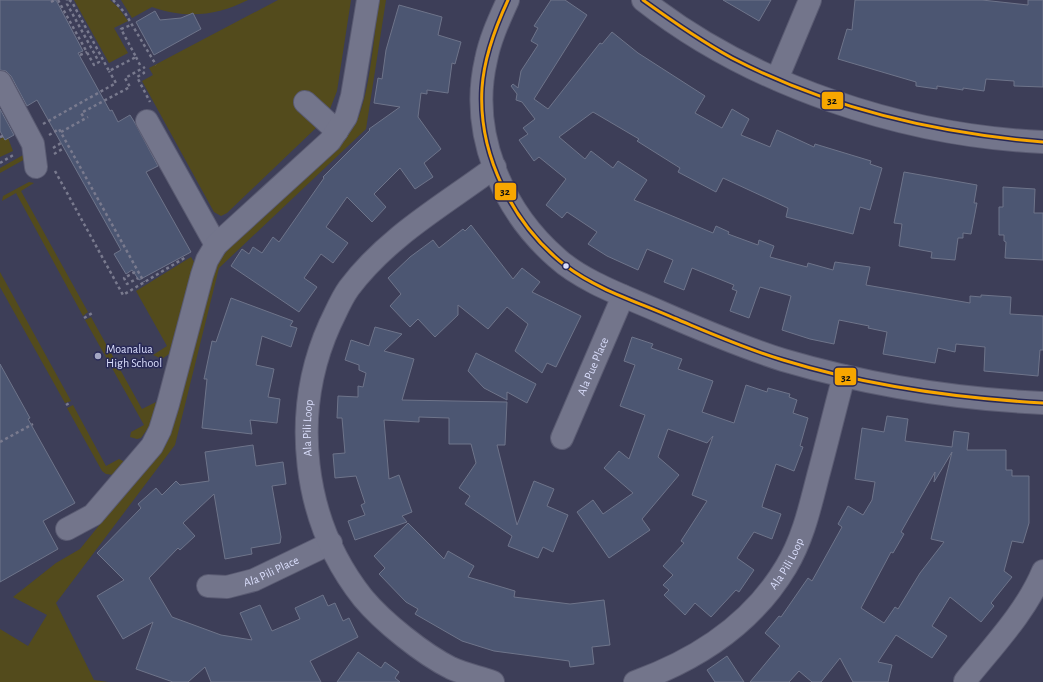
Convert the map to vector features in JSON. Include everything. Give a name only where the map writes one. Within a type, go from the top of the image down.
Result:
[{"type":"street","points":[[67,529],[93,515],[152,446],[160,430],[168,404],[202,275],[207,260],[216,245],[330,141],[346,117],[352,96],[368,0]]},
{"type":"street","points":[[508,0],[491,40],[483,82],[481,105],[487,146],[501,184],[515,211],[543,245],[558,260],[623,296],[753,349],[844,376],[945,395],[1043,403]]},
{"type":"street","points":[[643,0],[717,49],[777,79],[816,95],[894,120],[977,136],[1043,142]]},
{"type":"street","points":[[777,79],[810,0]]},
{"type":"street","points":[[0,82],[35,135],[45,167]]},
{"type":"street","points":[[305,102],[337,131]]},
{"type":"street","points":[[149,112],[216,245]]},
{"type":"street","name":"Ala Pili Loop","points":[[493,682],[450,675],[437,661],[380,616],[364,598],[353,582],[323,526],[311,486],[307,435],[311,384],[317,356],[326,334],[348,290],[381,250],[404,231],[495,167]]},
{"type":"street","name":"Ala Pue Place","points":[[562,438],[623,296]]},
{"type":"street","name":"Ala Pili Loop","points":[[635,682],[670,669],[693,657],[734,629],[767,594],[786,567],[808,518],[844,376]]},
{"type":"street","name":"Ala Pili Place","points":[[208,586],[227,587],[254,580],[331,543]]},
{"type":"street","points":[[965,681],[1025,605],[1037,586],[1043,571]]},
{"type":"path","points":[[58,0],[94,65],[99,62],[67,4],[68,0]]},
{"type":"path","points":[[0,163],[35,135],[116,83],[72,2],[68,0]]},
{"type":"path","points":[[113,0],[125,13],[156,65]]},
{"type":"path","points":[[132,25],[121,29],[141,67]]},
{"type":"path","points":[[80,55],[87,52]]},
{"type":"path","points":[[109,71],[136,57]]},
{"type":"path","points":[[83,116],[81,113],[130,87],[124,78],[145,67]]},
{"type":"path","points":[[143,72],[144,73],[137,77],[149,112]]},
{"type":"path","points":[[61,132],[88,117]]},
{"type":"path","points":[[35,135],[59,129],[144,282]]},
{"type":"path","points":[[61,143],[51,149],[54,154],[64,148]]},
{"type":"path","points":[[45,167],[123,295],[190,256]]},
{"type":"path","points":[[135,272],[124,278],[127,284],[138,278]]},
{"type":"path","points":[[84,318],[94,312]]},
{"type":"path","points":[[66,405],[72,402]]},
{"type":"path","points":[[0,442],[33,424]]},
{"type":"shaded area","points":[[74,0],[110,0],[118,7],[128,21],[114,28],[128,53],[109,63]]},
{"type":"shaded area","points":[[121,0],[248,0],[224,10],[201,14],[177,13],[152,7],[132,18]]},
{"type":"shaded area","points":[[278,0],[351,0],[337,91],[328,114],[310,96],[294,105],[317,127],[227,213],[221,216],[214,212],[142,81],[153,75],[149,68]]},
{"type":"shaded area","points":[[379,0],[386,0],[366,129],[219,268],[175,445],[56,603],[94,680],[108,682],[0,682],[0,629],[28,646],[47,615],[13,597],[56,563],[80,549],[156,455],[212,270],[229,248],[345,140],[355,124],[360,113],[367,87]]},
{"type":"shaded area","points":[[3,137],[8,138],[13,151],[0,157],[0,139]]},
{"type":"shaded area","points":[[25,154],[27,158],[0,173],[0,168]]},
{"type":"shaded area","points":[[29,182],[34,183],[21,191],[88,312],[83,316],[16,193],[2,201],[3,196]]},
{"type":"shaded area","points":[[191,257],[194,262],[169,354],[162,359],[153,355],[167,346],[136,291]]},
{"type":"shaded area","points":[[0,272],[71,401],[65,403],[0,287]]},
{"type":"shaded area","points":[[91,317],[142,409],[156,402],[151,424],[141,438],[137,439],[130,437],[131,432],[144,425],[85,320]]},
{"type":"shaded area","points":[[73,405],[106,466],[119,459],[123,461],[123,464],[114,475],[106,474],[102,471],[67,408]]},
{"type":"building","points":[[0,0],[56,0],[83,51],[78,53],[110,111],[112,110],[118,122],[130,115],[135,123],[158,166],[146,172],[191,252],[139,280],[132,270],[126,274],[114,254],[121,250],[37,100],[27,106],[11,76],[6,71],[0,70]]},
{"type":"building","points":[[551,0],[565,0],[587,15],[534,99],[548,109],[600,43],[602,44],[612,32],[638,53],[705,96],[695,113],[722,128],[732,109],[749,119],[741,135],[770,147],[777,130],[814,147],[815,144],[871,161],[870,164],[882,168],[870,210],[860,207],[853,234],[786,217],[788,208],[723,178],[716,192],[678,172],[680,168],[637,141],[639,139],[593,112],[559,137],[585,159],[591,151],[613,168],[618,161],[647,180],[634,200],[713,233],[716,226],[729,232],[728,234],[758,245],[759,240],[774,246],[770,257],[807,267],[808,263],[833,270],[835,262],[870,267],[866,285],[970,303],[970,296],[981,297],[981,295],[1011,297],[1010,314],[1043,316],[1043,350],[1040,350],[1038,376],[984,371],[985,347],[956,344],[955,352],[938,348],[935,363],[883,354],[887,332],[868,328],[869,326],[839,320],[834,344],[810,339],[782,330],[791,296],[760,287],[749,318],[730,311],[737,291],[732,289],[734,285],[692,268],[684,290],[664,282],[673,260],[647,249],[638,270],[607,256],[588,244],[597,232],[567,212],[562,218],[546,205],[566,179],[539,157],[534,161],[519,140],[528,134],[523,128],[535,119],[522,102],[516,100],[517,94],[511,86],[513,84],[518,88],[521,71],[538,45],[531,41],[538,28],[534,26]]},
{"type":"building","points":[[723,0],[771,0],[759,21]]},
{"type":"building","points":[[855,0],[982,0],[1028,5],[1028,0],[1043,0],[1043,87],[1014,86],[1014,81],[986,79],[984,91],[963,88],[963,90],[937,86],[937,89],[916,86],[916,82],[838,59],[847,29],[852,30]]},
{"type":"building","points":[[399,5],[442,17],[438,35],[461,42],[455,64],[452,63],[448,93],[427,90],[427,94],[421,93],[418,117],[441,149],[424,163],[433,177],[415,189],[400,168],[374,194],[386,207],[372,222],[347,197],[326,227],[348,243],[333,263],[321,254],[304,278],[317,287],[299,312],[231,266],[242,249],[249,254],[253,247],[262,253],[273,237],[279,242],[324,178],[323,177],[370,130],[369,129],[400,107],[374,103],[378,78],[382,79],[386,50]]},
{"type":"building","points":[[155,11],[160,20],[181,18],[193,13],[201,29],[154,55],[136,22]]},
{"type":"building","points":[[0,109],[14,135],[5,140],[0,131]]},
{"type":"building","points":[[904,172],[977,185],[974,203],[977,203],[971,234],[963,233],[963,238],[958,238],[955,260],[931,258],[932,252],[899,246],[902,224],[894,223]]},
{"type":"building","points":[[1003,187],[1035,189],[1034,213],[1043,213],[1043,260],[1005,258],[1006,242],[1004,241],[1004,235],[999,235],[999,207],[1003,207]]},
{"type":"building","points":[[471,225],[513,279],[522,268],[540,282],[532,292],[581,316],[556,367],[547,363],[542,373],[515,351],[528,324],[507,307],[488,329],[458,305],[458,315],[435,337],[418,319],[410,327],[390,306],[401,294],[388,278],[410,257],[433,240],[439,248],[463,229],[465,231]]},
{"type":"building","points":[[231,298],[293,321],[290,326],[297,328],[291,347],[262,336],[256,365],[274,369],[268,397],[280,399],[277,423],[250,420],[252,434],[202,428],[207,379],[204,379],[212,341],[216,342]]},
{"type":"building","points":[[375,327],[402,334],[384,351],[414,359],[402,400],[507,402],[505,445],[497,445],[517,525],[534,481],[554,489],[547,506],[568,515],[553,552],[543,547],[538,558],[508,546],[512,536],[465,504],[470,496],[459,488],[476,463],[471,444],[449,444],[449,418],[419,417],[419,422],[384,420],[389,479],[399,475],[412,512],[402,516],[407,522],[355,540],[348,521],[365,515],[361,505],[365,503],[356,476],[335,478],[333,454],[345,453],[342,418],[337,418],[338,396],[358,397],[358,386],[363,387],[366,373],[359,370],[359,365],[345,360],[351,340],[369,346]]},
{"type":"building","points":[[632,337],[653,344],[651,348],[682,359],[678,369],[713,381],[702,412],[734,423],[746,385],[767,392],[768,388],[790,394],[789,397],[797,400],[793,413],[808,418],[800,446],[803,447],[794,471],[776,464],[763,503],[762,507],[781,514],[772,539],[754,532],[737,558],[754,570],[739,592],[736,590],[711,617],[695,603],[685,615],[664,595],[669,590],[663,585],[673,575],[663,566],[684,543],[681,541],[707,501],[692,495],[713,436],[707,443],[668,429],[658,457],[679,475],[642,519],[650,530],[609,558],[577,512],[593,500],[603,514],[633,493],[604,468],[619,451],[629,459],[645,415],[620,406],[635,365],[624,361]]},
{"type":"building","points":[[476,353],[536,384],[527,403],[507,392],[507,400],[484,388],[468,371]]},
{"type":"building","points":[[0,364],[30,418],[28,419],[75,503],[43,521],[58,549],[0,582]]},
{"type":"building","points":[[887,416],[908,419],[905,441],[952,447],[954,431],[969,433],[967,450],[1006,450],[1006,470],[1012,470],[1012,476],[1029,476],[1029,523],[1023,543],[1012,541],[1004,571],[1012,577],[991,603],[994,606],[981,622],[950,597],[932,626],[947,636],[932,658],[896,635],[878,662],[892,665],[888,682],[853,682],[840,658],[821,682],[812,682],[799,671],[789,682],[750,682],[780,646],[765,633],[779,616],[781,617],[808,578],[812,581],[842,527],[838,524],[848,506],[863,515],[872,500],[875,482],[855,479],[862,428],[884,432]],"holes":[[[952,452],[931,539],[944,542],[920,573],[898,609],[895,607],[884,623],[861,608],[891,552],[893,553],[904,534],[901,532],[935,472],[934,482]]]},
{"type":"building","points":[[253,445],[256,466],[283,462],[286,484],[272,486],[281,537],[280,543],[251,548],[252,554],[225,559],[214,494],[183,523],[195,536],[180,550],[178,548],[149,578],[172,617],[221,635],[252,640],[240,613],[260,605],[272,631],[300,619],[295,608],[323,595],[328,606],[335,603],[343,621],[349,618],[358,637],[310,661],[321,682],[211,682],[205,667],[188,682],[173,682],[136,669],[153,622],[123,639],[97,596],[124,580],[97,553],[141,508],[138,504],[156,488],[162,495],[176,481],[180,485],[209,481],[205,452]]},
{"type":"building","points":[[408,523],[444,559],[448,551],[474,566],[468,577],[515,591],[514,597],[570,604],[604,600],[610,645],[592,647],[594,664],[570,667],[569,661],[494,651],[462,641],[415,614],[418,609],[406,602],[379,574],[385,568],[374,556]]},
{"type":"building","points":[[358,652],[381,668],[385,662],[399,672],[395,678],[400,682],[337,682]]},
{"type":"building","points":[[727,656],[744,682],[715,682],[707,670]]},
{"type":"transit line","name":"32","points":[[508,0],[491,43],[483,76],[482,113],[486,138],[493,163],[503,187],[515,209],[530,230],[547,249],[566,266],[591,282],[618,295],[769,356],[815,369],[879,384],[977,398],[1043,403]]},
{"type":"transit line","name":"32","points":[[643,0],[709,45],[732,58],[769,76],[845,105],[883,116],[923,125],[1002,138],[1043,142]]},
{"type":"place","name":"Moanalua High School","points":[[98,356]]}]
